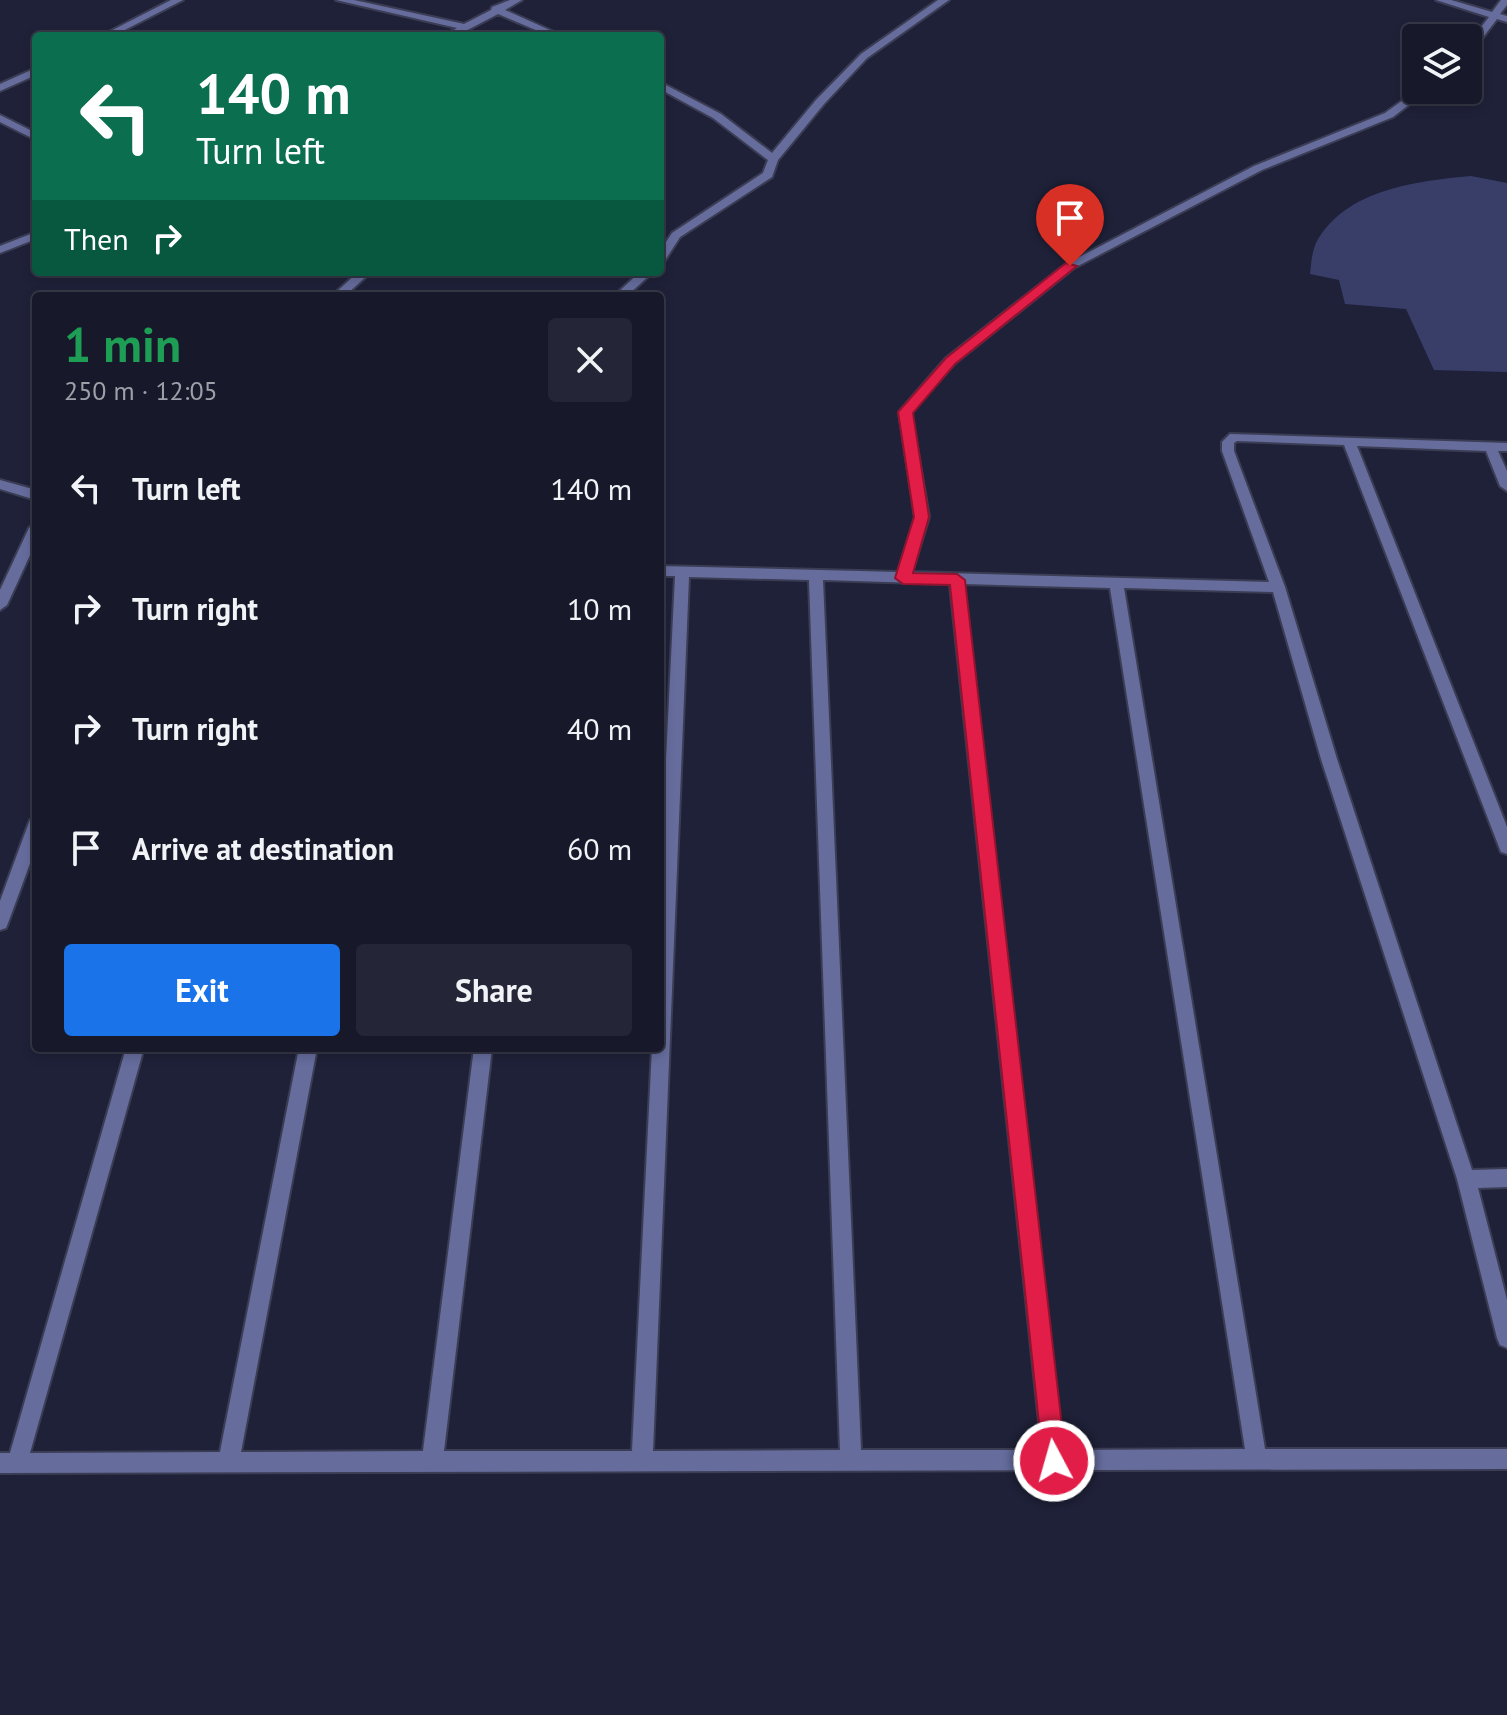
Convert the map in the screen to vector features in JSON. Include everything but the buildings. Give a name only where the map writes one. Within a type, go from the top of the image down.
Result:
[{"type":"street","points":[[114,32],[178,0]]},
{"type":"street","points":[[341,0],[464,27]]},
{"type":"street","points":[[456,32],[517,0]]},
{"type":"street","points":[[664,254],[676,235],[768,175],[773,159],[820,102],[864,56],[944,0]]},
{"type":"street","points":[[1441,0],[1507,19]]},
{"type":"street","points":[[1482,34],[1506,1]]},
{"type":"street","points":[[495,9],[549,32]]},
{"type":"street","points":[[0,88],[32,73]]},
{"type":"street","points":[[664,87],[717,116],[773,159]]},
{"type":"street","points":[[903,578],[922,517],[905,412],[950,361],[1070,266],[1258,168],[1389,115],[1404,104]]},
{"type":"street","points":[[0,118],[32,135]]},
{"type":"street","points":[[0,250],[32,237]]},
{"type":"street","points":[[342,292],[360,276]]},
{"type":"street","points":[[624,292],[642,276]]},
{"type":"street","points":[[1507,447],[1234,437],[1228,442],[1228,451],[1278,587],[1329,759],[1466,1179],[1507,1338]]},
{"type":"street","points":[[1349,441],[1507,847]]},
{"type":"street","points":[[1490,446],[1507,486]]},
{"type":"street","points":[[0,484],[32,494]]},
{"type":"street","points":[[0,605],[32,537]]},
{"type":"street","points":[[664,571],[1278,587]]},
{"type":"street","points":[[664,972],[682,572]]},
{"type":"street","points":[[816,576],[851,1462]]},
{"type":"street","points":[[957,580],[1054,1461]]},
{"type":"street","points":[[1116,584],[1257,1461]]},
{"type":"street","points":[[0,923],[32,836]]},
{"type":"street","points":[[134,1052],[9,1463],[1507,1459]]},
{"type":"street","points":[[228,1463],[307,1052]]},
{"type":"street","points":[[432,1462],[483,1052]]},
{"type":"street","points":[[642,1462],[660,1052]]},
{"type":"street","points":[[1466,1179],[1507,1178]]},
{"type":"shaded area","points":[[1471,176],[1507,183],[1507,372],[1434,370],[1406,309],[1345,304],[1339,280],[1310,274],[1316,243],[1345,210],[1364,199],[1406,185]]},
{"type":"route","points":[[1054,1461],[957,580],[903,578],[922,517],[905,412],[950,361],[1070,266]]}]
